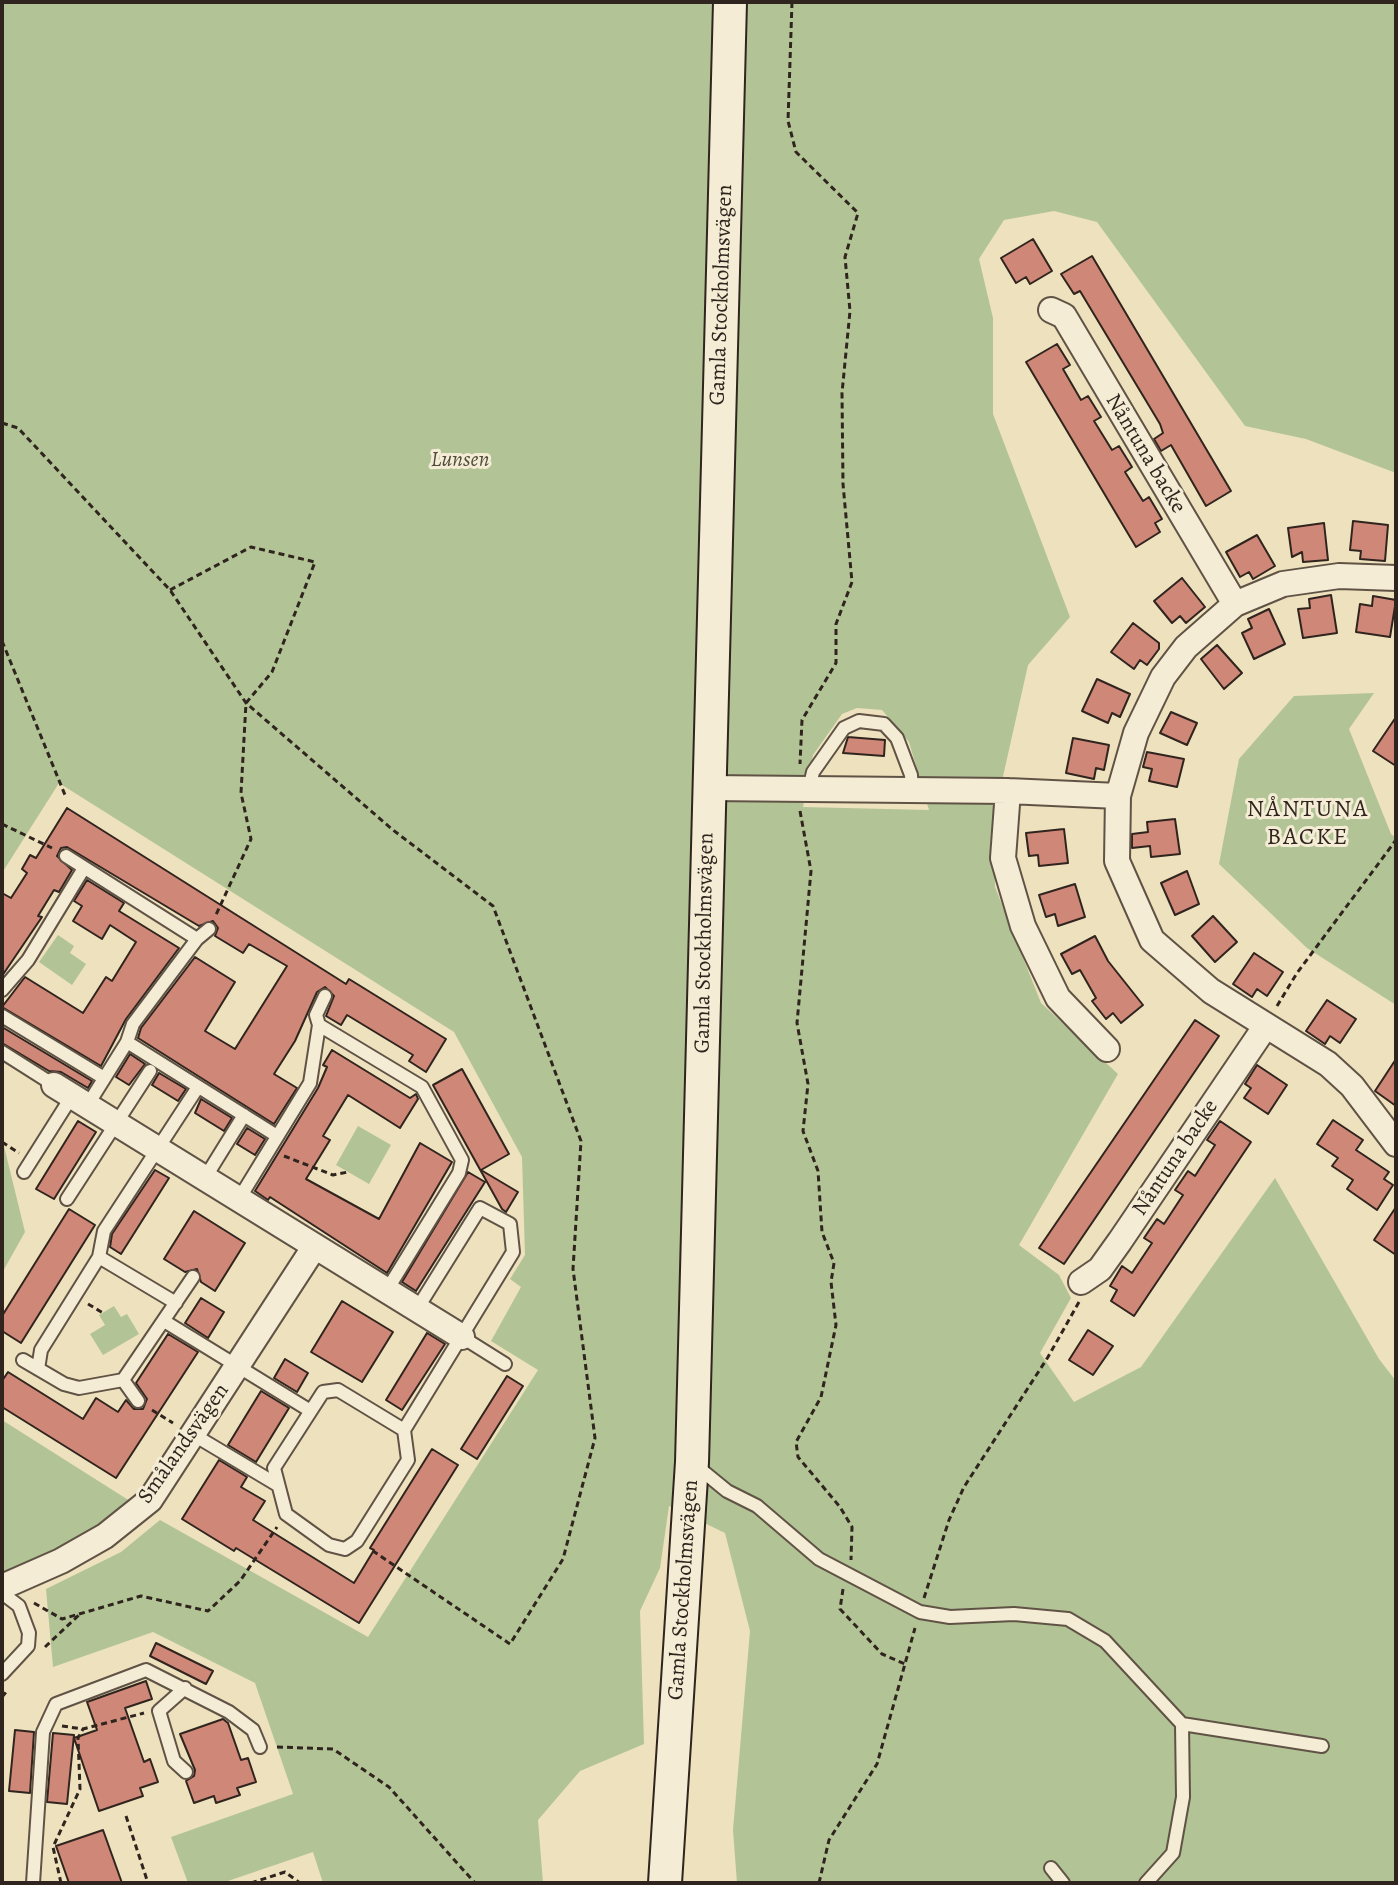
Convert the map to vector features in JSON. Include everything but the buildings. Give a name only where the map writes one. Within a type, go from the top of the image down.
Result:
[{"type":"main road","name":"Gamla Stockholmsvägen","points":[[665,1883],[692,1462],[730,2]]},
{"type":"street","name":"Nåntuna backe","points":[[1051,310],[1064,316],[1235,604]]},
{"type":"street","points":[[1396,578],[1369,574],[1313,578],[1283,584],[1235,604],[1186,647],[1163,677],[1136,733],[1118,796],[1117,861],[1152,940],[1211,991],[1336,1071],[1361,1097],[1396,1144]]},
{"type":"street","points":[[709,788],[1008,791],[1118,796]]},
{"type":"street","points":[[1008,791],[1003,858],[1023,926],[1058,998],[1107,1049]]},
{"type":"street","name":"Nåntuna backe","points":[[1081,1282],[1100,1269],[1265,1027]]},
{"type":"street","points":[[71,1096],[462,1337]]},
{"type":"street","name":"Smålandsvägen","points":[[2,1590],[105,1536],[141,1508],[194,1435],[315,1246]]},
{"type":"lane","points":[[803,789],[844,728],[859,721],[884,724],[897,738],[909,766],[912,792]]},
{"type":"lane","points":[[66,856],[197,939]]},
{"type":"lane","points":[[2,990],[28,960],[84,868]]},
{"type":"lane","points":[[27,1166],[71,1096],[104,1078],[127,1042],[133,1024],[197,939],[209,929]]},
{"type":"lane","points":[[239,1199],[310,1083],[319,1025],[316,1015],[325,996]]},
{"type":"lane","points":[[2,1016],[104,1078]]},
{"type":"lane","points":[[319,1025],[422,1087],[462,1160],[459,1173],[387,1290]]},
{"type":"lane","points":[[127,1042],[277,1136]]},
{"type":"lane","points":[[2,1052],[71,1096]]},
{"type":"lane","points":[[67,1199],[150,1071]]},
{"type":"lane","points":[[38,1369],[41,1350],[99,1257],[104,1231],[198,1087]]},
{"type":"lane","points":[[205,1178],[244,1115]]},
{"type":"lane","points":[[404,1430],[338,1390],[323,1392],[274,1468],[286,1514],[329,1545],[345,1549],[357,1541],[408,1460],[404,1430],[513,1252],[510,1224],[480,1208],[417,1309]]},
{"type":"lane","points":[[99,1257],[176,1303]]},
{"type":"lane","points":[[23,1360],[64,1384],[79,1388],[123,1380],[193,1277]]},
{"type":"lane","points":[[164,1321],[309,1410]]},
{"type":"lane","points":[[462,1337],[505,1364]]},
{"type":"lane","points":[[123,1380],[138,1401]]},
{"type":"lane","points":[[194,1435],[276,1484]]},
{"type":"lane","points":[[692,1462],[727,1491],[757,1506],[819,1559],[920,1612],[950,1617],[1014,1614],[1068,1619],[1105,1641],[1182,1724],[1322,1746]]},
{"type":"lane","points":[[2,1590],[19,1606],[29,1633],[28,1646],[2,1674]]},
{"type":"lane","points":[[33,1883],[43,1732],[56,1704],[146,1670],[229,1712],[253,1730],[260,1747]]},
{"type":"lane","points":[[185,1688],[159,1711],[174,1761],[186,1772]]},
{"type":"lane","points":[[1146,1883],[1173,1853],[1183,1797],[1182,1724]]},
{"type":"lane","points":[[1051,1868],[1063,1883]]},
{"type":"path","points":[[792,2],[788,121],[796,152],[858,213],[845,257],[850,311],[842,393],[843,484],[852,582],[836,624],[836,663],[802,720],[803,789],[811,871],[797,1023],[808,1084],[803,1131],[818,1171],[822,1232],[834,1263],[831,1282],[836,1325],[821,1397],[796,1442],[798,1457],[852,1527],[851,1576],[843,1588],[840,1609],[882,1654],[905,1664]]},
{"type":"path","points":[[2,423],[18,428],[170,590],[246,703],[393,830],[493,906],[581,1141],[573,1269],[595,1438],[563,1559],[510,1644],[419,1579],[357,1541]]},
{"type":"path","points":[[170,590],[251,547],[315,562],[272,672],[246,703],[241,793],[251,839],[209,929]]},
{"type":"path","points":[[2,641],[65,795]]},
{"type":"path","points":[[2,824],[66,856]]},
{"type":"path","points":[[1265,1027],[1297,973],[1396,840]]},
{"type":"path","points":[[2,1142],[27,1166]]},
{"type":"path","points":[[269,1149],[333,1175],[348,1172]]},
{"type":"path","points":[[819,1883],[829,1840],[877,1764],[949,1520],[964,1487],[1048,1357],[1079,1301],[1081,1282]]},
{"type":"path","points":[[138,1401],[194,1435]]},
{"type":"path","points":[[31,1601],[62,1619],[141,1596],[208,1611],[240,1581],[286,1514]]},
{"type":"path","points":[[39,1652],[82,1613]]},
{"type":"path","points":[[2,1697],[7,1691]]},
{"type":"path","points":[[46,1724],[83,1729],[159,1711]]},
{"type":"path","points":[[61,1883],[53,1847],[80,1789],[78,1738],[83,1729]]},
{"type":"path","points":[[260,1747],[333,1749],[389,1787],[475,1883]]},
{"type":"path","points":[[126,1816],[148,1883]]},
{"type":"path","points":[[251,1883],[285,1872],[300,1883]]},
{"type":"green space","name":"Lunsen","points":[[2,2],[1396,2],[1396,473],[1306,439],[1245,426],[1097,222],[1054,211],[1004,220],[979,259],[993,318],[993,414],[1070,617],[1028,665],[993,821],[995,887],[1041,1003],[1118,1074],[1019,1245],[1059,1275],[1071,1298],[1040,1353],[1074,1402],[1141,1367],[1275,1178],[1379,1359],[1396,1381],[1396,1883],[737,1883],[733,1830],[750,1631],[725,1533],[669,1506],[660,1568],[640,1611],[644,1744],[580,1771],[538,1820],[543,1883],[323,1883],[313,1852],[222,1883],[188,1883],[171,1837],[293,1794],[255,1683],[153,1632],[53,1667],[46,1589],[121,1552],[160,1520],[368,1637],[538,1370],[491,1341],[521,1287],[510,1279],[525,1255],[522,1157],[454,1032],[59,783],[2,873]],"holes":[[[857,708],[882,710],[909,742],[929,810],[803,807],[813,755],[842,714]]]},
{"type":"green space","points":[[1374,693],[1349,729],[1391,834],[1396,838],[1396,1005],[1307,948],[1219,864],[1239,759],[1294,696]]},
{"type":"green space","points":[[58,935],[74,946],[70,953],[86,964],[72,985],[39,962]]},
{"type":"green space","points":[[358,1126],[391,1145],[369,1184],[336,1165]]},
{"type":"green space","points":[[2,1138],[25,1232],[2,1273]]},
{"type":"green space","points":[[114,1306],[121,1317],[127,1314],[139,1334],[103,1355],[90,1334],[105,1325],[99,1315]]},
{"type":"green space","points":[[2,1420],[141,1508],[20,1580],[2,1571]]},
{"type":"district","name":"NÅNTUNA BACKE","points":[[1308,824]]}]
